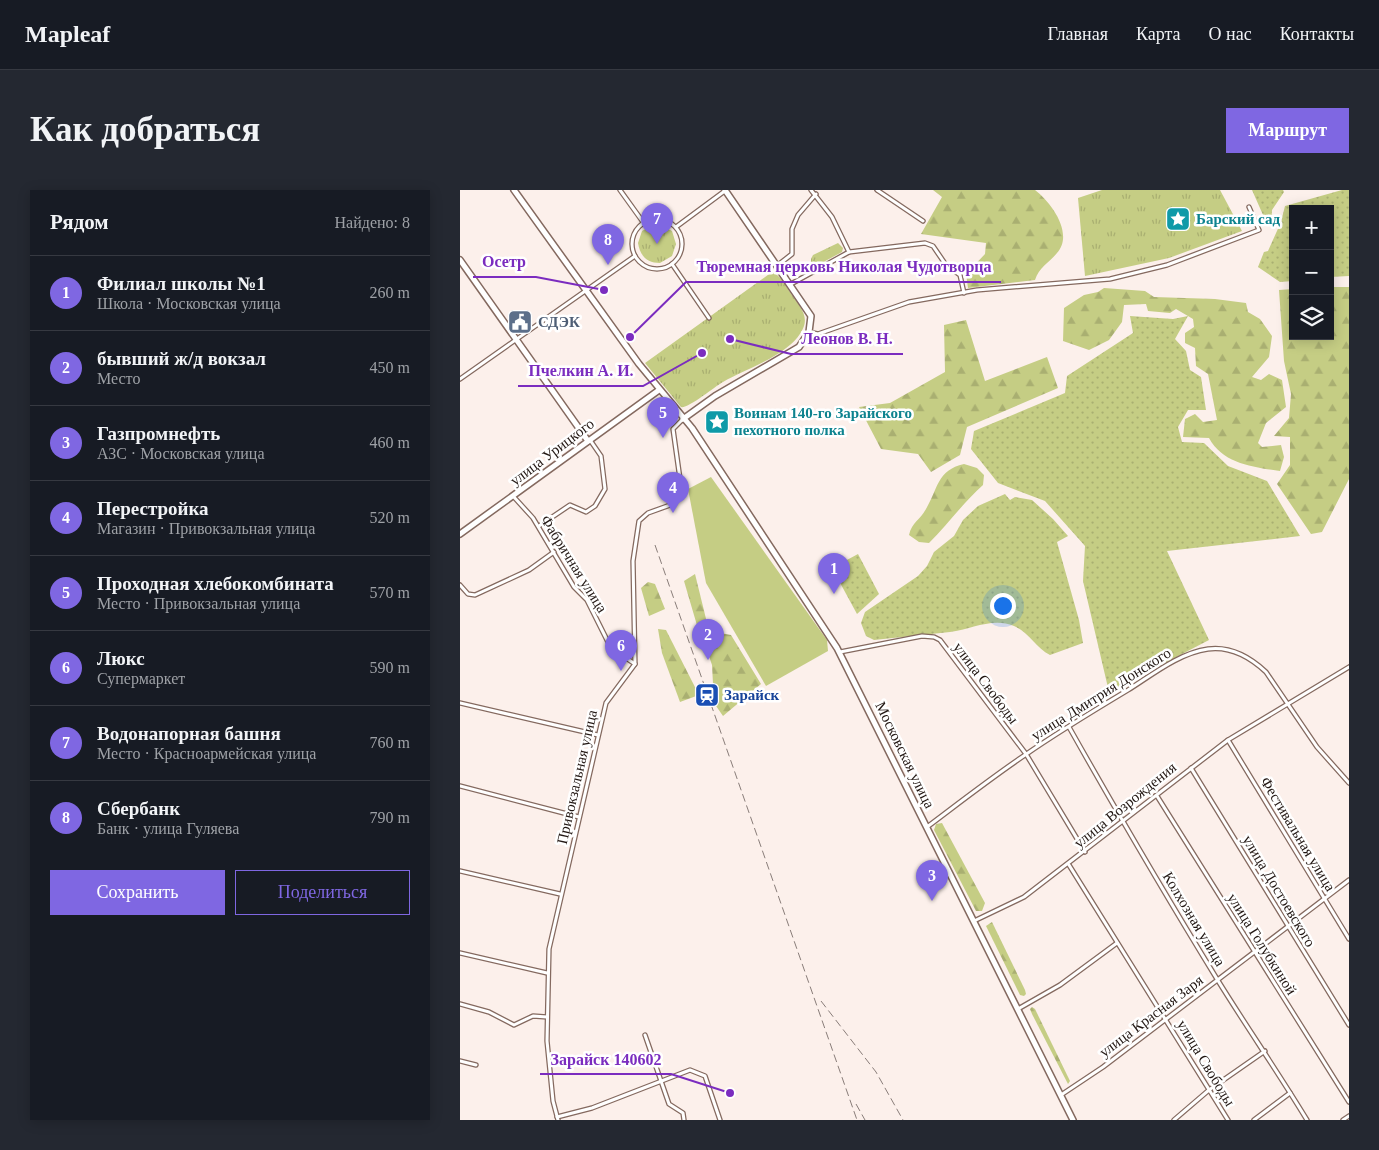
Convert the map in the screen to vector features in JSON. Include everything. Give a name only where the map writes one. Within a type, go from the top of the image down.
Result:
[{"type":"main road","name":"Московская улица","points":[[514,190],[659,390],[692,428],[840,652],[1073,1120]]},
{"type":"main road","points":[[683,419],[715,396],[785,357],[806,341],[809,332],[811,316],[726,190]]},
{"type":"main road","points":[[460,260],[515,341],[589,440]]},
{"type":"main road","name":"улица Урицкого","points":[[460,534],[659,390]]},
{"type":"street","points":[[620,190],[643,222]]},
{"type":"street","points":[[676,227],[726,190]]},
{"type":"street","points":[[811,190],[832,217],[849,252]]},
{"type":"street","points":[[877,190],[923,221]]},
{"type":"street","points":[[778,265],[792,254],[792,229],[798,215],[816,194]]},
{"type":"street","points":[[809,332],[818,334],[909,302],[1040,284],[1074,284],[1110,279],[1168,265],[1259,230],[1249,207]]},
{"type":"street","points":[[661,219],[676,227],[682,239],[682,247],[680,255],[672,264],[655,269],[642,264],[635,256],[632,248],[633,235],[643,222],[661,219]]},
{"type":"street","points":[[790,284],[849,252],[925,243],[933,246],[941,258],[960,275],[964,293]]},
{"type":"street","points":[[460,379],[635,256]]},
{"type":"street","points":[[672,264],[709,318]]},
{"type":"street","points":[[635,664],[633,561],[636,530],[641,518],[673,504],[682,493],[673,429],[683,419]]},
{"type":"street","points":[[539,526],[570,505],[586,512],[591,510],[605,489],[601,456],[589,440]]},
{"type":"street","name":"Фабричная улица","points":[[513,496],[539,526],[574,586],[587,600],[611,648],[617,654],[635,664]]},
{"type":"street","points":[[460,585],[468,594],[475,595],[529,570],[554,552]]},
{"type":"street","name":"улица Свободы","points":[[840,652],[922,636],[934,637],[940,640],[1026,754],[1085,852]]},
{"type":"street","name":"улица Дмитрия Донского","points":[[927,827],[1026,754],[1164,668],[1187,655],[1208,649],[1227,650],[1256,663],[1266,672],[1317,747],[1349,783]]},
{"type":"street","name":"Привокзальная улица","points":[[558,1118],[552,1101],[547,1016],[549,949],[560,894],[606,703],[635,664]]},
{"type":"street","name":"улица Возрождения","points":[[974,921],[1024,897],[1069,865],[1228,740],[1288,702],[1349,667]]},
{"type":"street","points":[[460,703],[598,735]]},
{"type":"street","name":"Колхозная улица","points":[[1069,727],[1123,823],[1218,980],[1265,1051],[1307,1120]]},
{"type":"street","name":"Фестивальная улица","points":[[1228,740],[1349,938]]},
{"type":"street","name":"улица Достоевского","points":[[1191,768],[1349,1025]]},
{"type":"street","points":[[460,786],[579,817]]},
{"type":"street","name":"улица Голубкиной","points":[[1157,796],[1349,1102]]},
{"type":"street","name":"улица Свободы","points":[[1069,865],[1228,1120]]},
{"type":"street","points":[[460,871],[560,894]]},
{"type":"street","name":"улица Красная Заря","points":[[1060,1096],[1103,1067],[1349,880]]},
{"type":"street","points":[[1018,1009],[1060,985],[1117,943]]},
{"type":"street","points":[[460,953],[547,973]]},
{"type":"street","points":[[460,1004],[489,1012],[514,1025],[533,1016],[547,1016]]},
{"type":"street","points":[[645,1035],[669,1104],[683,1113],[684,1120]]},
{"type":"street","points":[[1174,1120],[1209,1090],[1265,1051]]},
{"type":"street","points":[[460,1061],[476,1066]]},
{"type":"street","points":[[558,1118],[592,1108],[690,1070],[705,1076],[720,1120]]},
{"type":"street","points":[[1254,1120],[1290,1093]]},
{"type":"street","points":[[1343,1120],[1349,1116]]},
{"type":"green space","points":[[933,190],[1035,190],[1048,203],[1059,219],[1062,228],[1062,245],[1057,253],[1044,265],[1035,280],[968,288],[966,274],[985,254],[986,243],[921,234],[942,197]]},
{"type":"green space","points":[[1102,190],[1220,190],[1242,231],[1169,258],[1085,276],[1078,198]]},
{"type":"green space","points":[[1252,190],[1283,190],[1284,192],[1272,210],[1271,224],[1267,224]]},
{"type":"green space","points":[[1342,190],[1349,190],[1349,276],[1334,277],[1334,205],[1289,205],[1289,281],[1280,282],[1258,267],[1264,252],[1268,251],[1281,222],[1285,206]]},
{"type":"green space","points":[[654,224],[661,225],[672,231],[676,244],[672,256],[660,263],[651,262],[645,258],[640,252],[638,243],[642,231]]},
{"type":"green space","points":[[838,243],[843,248],[842,252],[816,266],[811,264],[813,255]]},
{"type":"green space","points":[[772,272],[784,282],[804,313],[805,322],[799,336],[791,345],[769,359],[723,382],[689,405],[681,407],[645,363]]},
{"type":"green space","points":[[1334,287],[1349,287],[1349,479],[1322,532],[1311,534],[1277,484],[1290,465],[1290,437],[1274,436],[1289,418],[1291,394],[1284,361],[1279,290],[1289,289],[1289,340],[1334,340]]},
{"type":"green space","points":[[1104,288],[1145,291],[1154,297],[1215,299],[1246,303],[1248,312],[1260,319],[1272,336],[1269,357],[1252,377],[1261,380],[1269,374],[1282,380],[1286,407],[1266,423],[1258,443],[1262,447],[1281,445],[1284,457],[1280,471],[1249,466],[1230,459],[1215,447],[1209,438],[1183,437],[1185,419],[1195,414],[1203,422],[1217,420],[1208,374],[1196,366],[1195,348],[1185,343],[1185,333],[1194,327],[1193,319],[1176,309],[1170,313],[1148,311],[1146,304],[1124,305],[1122,322],[1109,340],[1089,350],[1063,341],[1064,308],[1084,295],[1098,292]]},
{"type":"green space","points":[[1130,316],[1173,319],[1188,316],[1175,339],[1186,351],[1190,370],[1201,377],[1206,410],[1188,410],[1178,427],[1182,442],[1204,443],[1228,466],[1267,481],[1300,536],[1167,551],[1209,640],[1109,692],[1083,581],[1085,546],[1045,501],[998,483],[971,449],[974,431],[1065,393],[1067,376],[1133,333]]},
{"type":"green space","points":[[966,320],[985,381],[1047,357],[1058,388],[967,427],[960,455],[931,472],[918,454],[881,449],[859,407],[890,403],[945,372],[944,325]]},
{"type":"green space","points":[[964,464],[977,468],[984,475],[983,485],[929,543],[919,542],[909,535],[912,527],[924,513],[943,476],[955,467]]},
{"type":"green space","points":[[711,477],[827,640],[828,651],[766,686],[706,583],[688,489]]},
{"type":"green space","points":[[1005,494],[1010,500],[1015,497],[1032,500],[1068,536],[1057,542],[1079,620],[1083,643],[1050,655],[1019,629],[1014,626],[998,623],[982,624],[958,631],[874,640],[866,636],[861,623],[865,612],[918,576],[927,566],[934,552],[954,536],[963,520],[978,506]]},
{"type":"green space","points":[[858,554],[879,594],[857,614],[832,568]]},
{"type":"green space","points":[[695,574],[710,635],[701,639],[684,581]]},
{"type":"green space","points":[[648,582],[655,584],[665,609],[649,616],[641,588]]},
{"type":"green space","points":[[658,629],[666,630],[699,695],[680,702],[662,653]]},
{"type":"green space","points":[[715,632],[731,635],[761,684],[723,716],[714,703],[712,665],[708,653]]},
{"type":"green space","points":[[942,823],[985,903],[982,911],[976,911],[934,830],[936,824]]},
{"type":"green space","points":[[992,922],[1025,990],[1026,994],[1024,996],[1020,995],[986,926]]},
{"type":"green space","points":[[1032,1007],[1035,1009],[1070,1081],[1068,1084],[1032,1014],[1030,1009]]},
{"type":"railway","points":[[655,545],[857,1120]]},
{"type":"railway","points":[[821,1001],[876,1072],[903,1120]]},
{"type":"railway","points":[[856,1104],[865,1120]]},
{"type":"place","name":"Барский сад","points":[[1178,219]]},
{"type":"place","name":"Водонапорная башня","points":[[657,244]]},
{"type":"place","name":"Сбербанк","points":[[608,265]]},
{"type":"place","name":"Осетр","points":[[604,290]]},
{"type":"place","name":"СДЭК","points":[[520,322]]},
{"type":"place","name":"Тюремная церковь Николая Чудотворца","points":[[630,337]]},
{"type":"place","name":"Леонов В. Н.","points":[[730,339]]},
{"type":"place","name":"Пчелкин А. И.","points":[[702,353]]},
{"type":"place","name":"Воинам 140-го Зарайского пехотного полка","points":[[717,422]]},
{"type":"place","name":"Проходная хлебокомбината","points":[[663,438]]},
{"type":"place","name":"Перестройка","points":[[673,513]]},
{"type":"place","name":"Филиал школы №1","points":[[834,594]]},
{"type":"place","name":"бывший ж/д вокзал","points":[[708,660]]},
{"type":"place","name":"Люкс","points":[[621,671]]},
{"type":"place","name":"Зарайск","points":[[707,695]]},
{"type":"place","name":"Газпромнефть","points":[[932,901]]},
{"type":"place","name":"Зарайск 140602","points":[[730,1093]]}]
